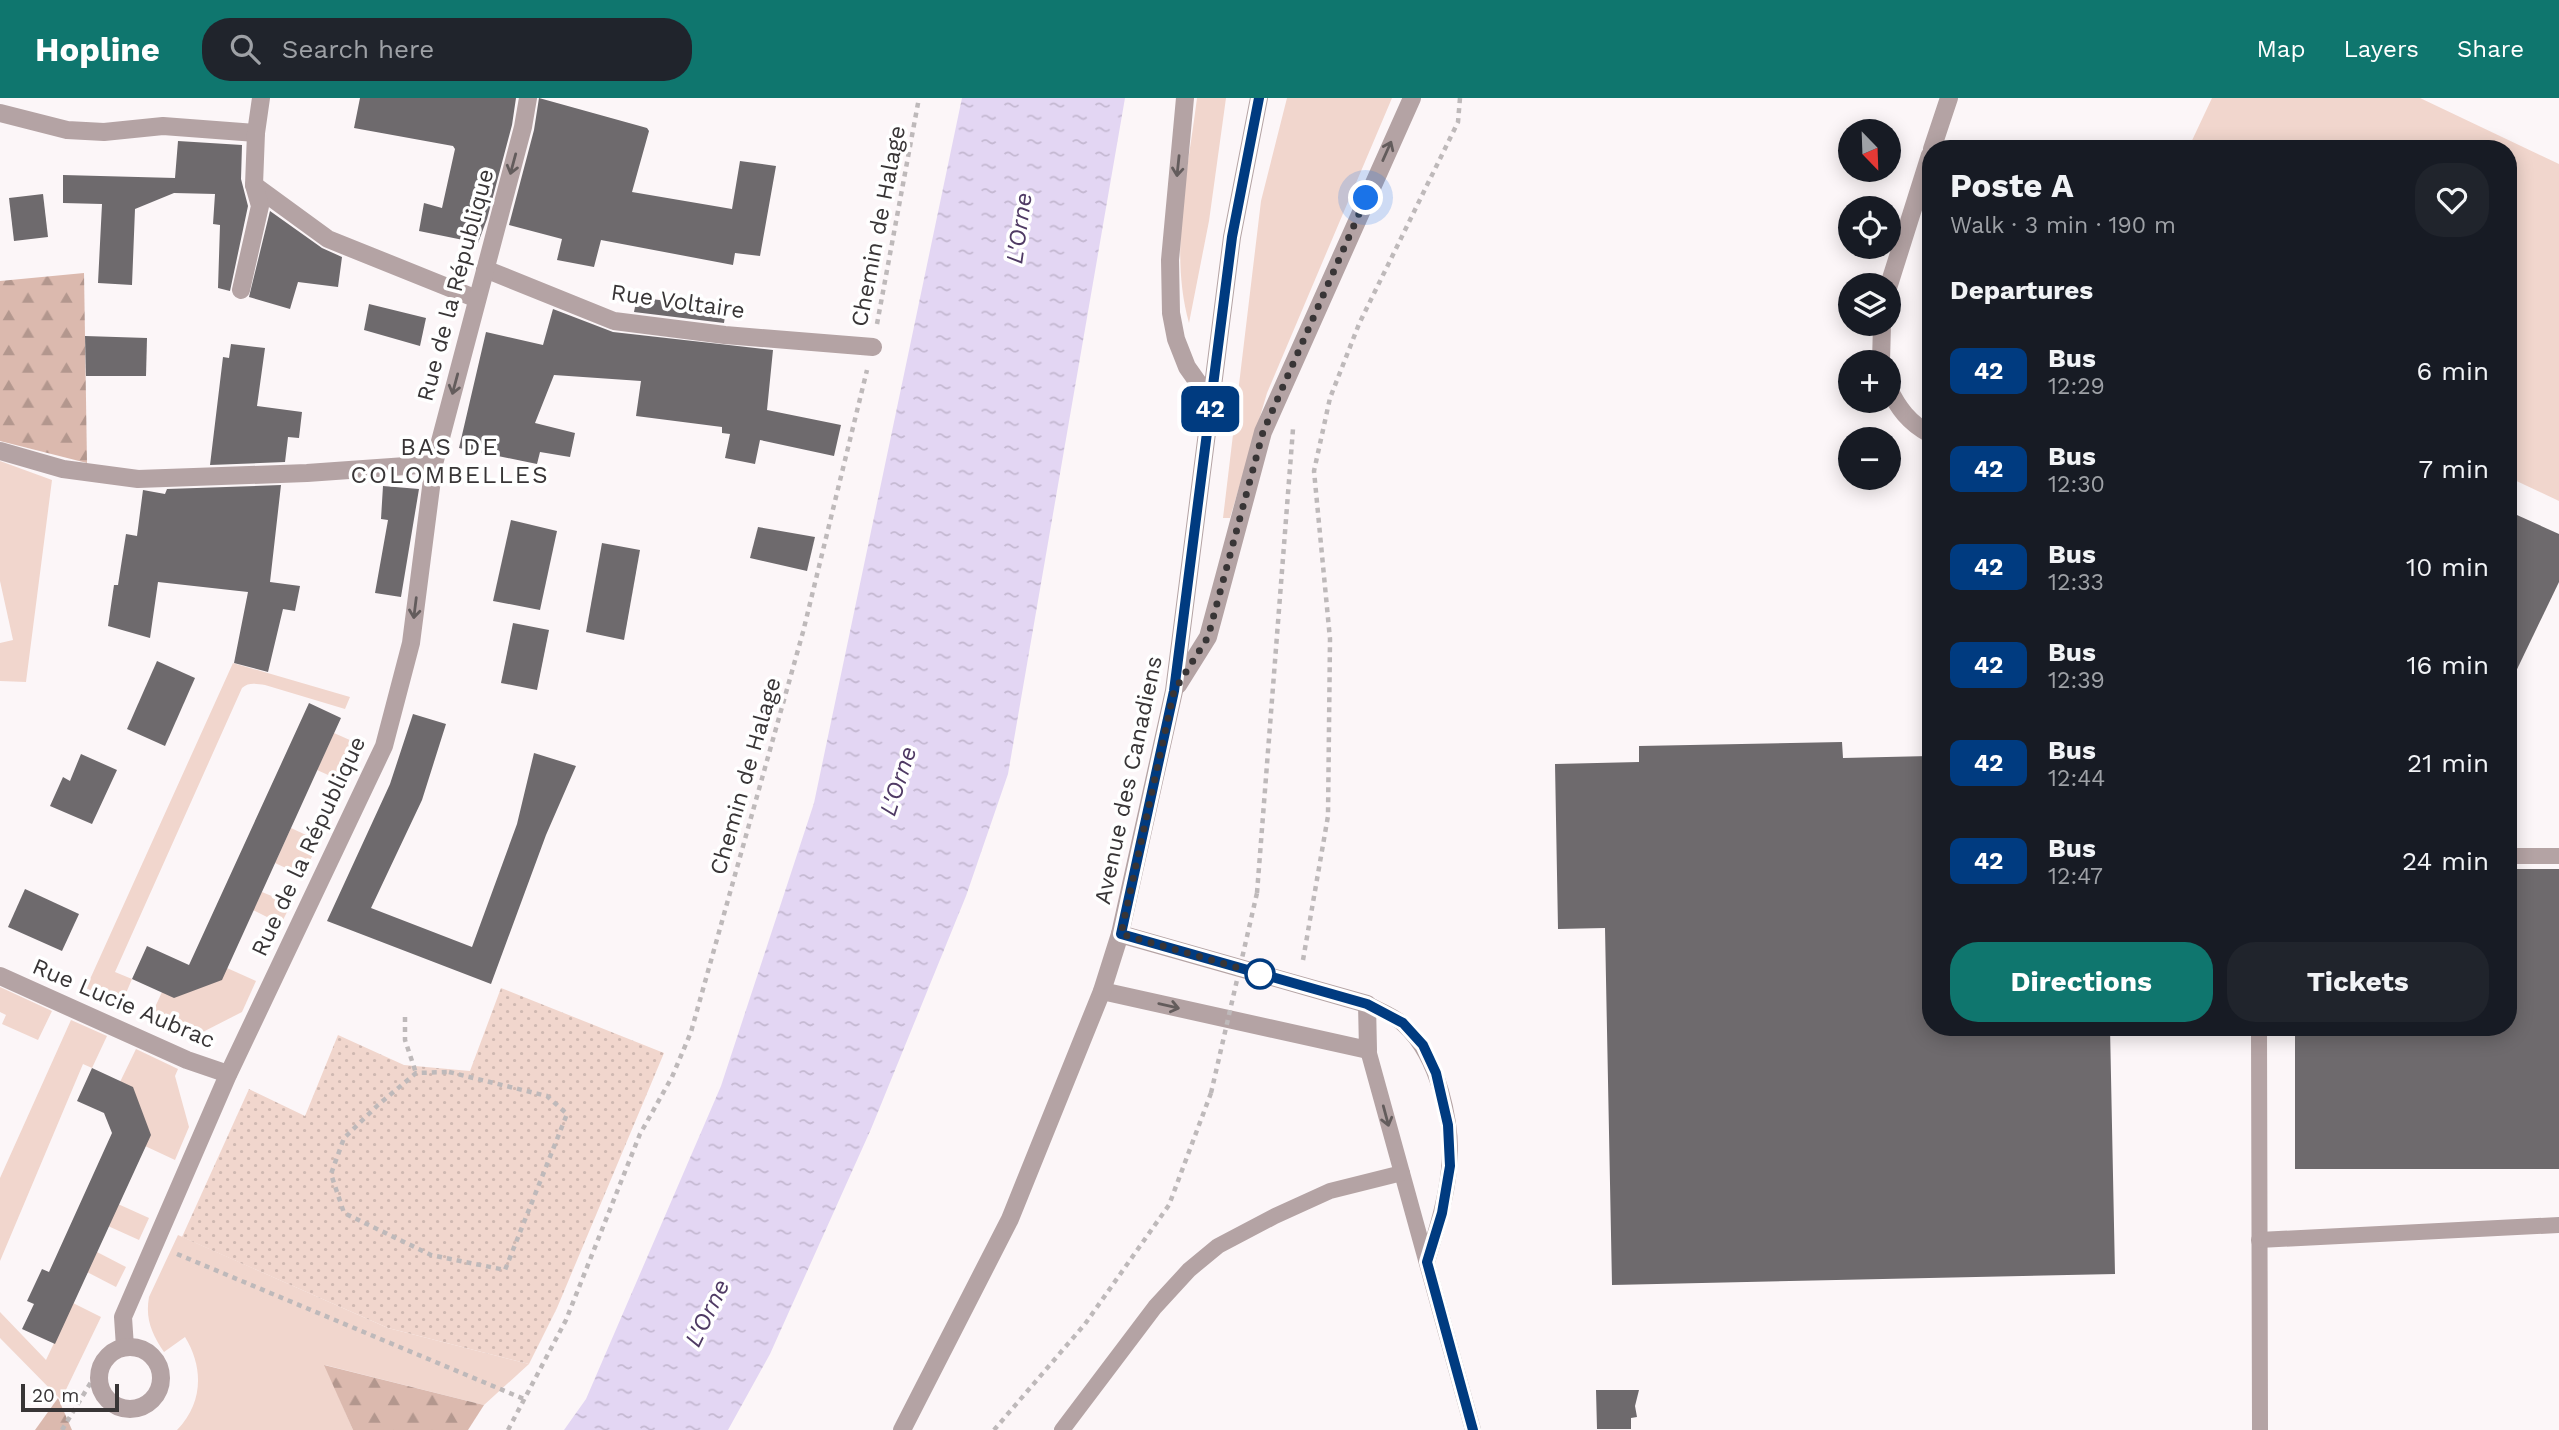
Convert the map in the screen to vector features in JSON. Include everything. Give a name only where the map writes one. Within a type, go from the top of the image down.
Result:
[{"type":"street","points":[[241,290],[260,206],[254,185],[261,98]]},
{"type":"street","name":"Rue de la République","points":[[125,1347],[123,1317],[154,1245],[228,1074],[384,746],[411,643],[434,464],[528,98]]},
{"type":"street","points":[[1185,98],[1170,260],[1171,313],[1176,339],[1188,367],[1211,401]]},
{"type":"street","name":"Avenue des Canadiens","points":[[902,1430],[1010,1219],[1102,991],[1121,934],[1174,691],[1232,237],[1259,98]]},
{"type":"street","points":[[1174,691],[1208,637],[1263,432],[1412,98]]},
{"type":"street","points":[[1935,140],[1949,98]]},
{"type":"street","points":[[0,113],[68,130],[163,126],[257,133]]},
{"type":"street","points":[[1893,273],[1922,180]]},
{"type":"street","points":[[254,185],[328,239],[477,299]]},
{"type":"street","name":"Rue Voltaire","points":[[485,269],[614,321],[725,335],[873,346]]},
{"type":"street","points":[[1901,411],[1922,430]]},
{"type":"street","points":[[0,451],[63,469],[138,479],[307,473],[434,464]]},
{"type":"street","points":[[1102,991],[1368,1050],[1367,1004],[1121,934]]},
{"type":"street","name":"Rue Lucie Aubrac","points":[[0,976],[187,1060],[228,1074]]},
{"type":"street","points":[[125,1347],[146,1351],[160,1367],[160,1387],[147,1404],[138,1408],[127,1408],[108,1400],[99,1383],[102,1364],[108,1355],[125,1347]]},
{"type":"lane","points":[[2517,856],[2559,856]]},
{"type":"lane","points":[[1367,1004],[1403,1023],[1423,1045],[1436,1073],[1448,1125],[1450,1166],[1442,1213],[1427,1262]]},
{"type":"lane","points":[[2259,1036],[2260,1430]]},
{"type":"lane","points":[[1368,1050],[1473,1430]]},
{"type":"lane","points":[[1062,1430],[1155,1307],[1189,1270],[1218,1246],[1330,1191],[1402,1174]]},
{"type":"lane","points":[[2259,1240],[2559,1225]]},
{"type":"path","name":"Chemin de Halage","points":[[508,1430],[566,1320],[640,1134],[672,1077],[691,1032],[803,632],[873,346],[919,98]]},
{"type":"path","points":[[1299,985],[1328,816],[1331,639],[1314,471],[1330,398],[1359,324],[1458,122],[1460,98]]},
{"type":"path","points":[[993,1430],[1085,1324],[1169,1205],[1211,1093],[1257,893],[1293,425]]},
{"type":"path","points":[[405,1017],[405,1040],[416,1073]]},
{"type":"path","points":[[449,1072],[547,1096],[567,1114],[505,1270],[431,1255],[344,1213],[331,1174],[344,1138],[416,1073],[449,1072]]},
{"type":"path","points":[[154,1245],[524,1399]]},
{"type":"path","points":[[62,1430],[102,1364]]},
{"type":"shaded area","points":[[1197,98],[1226,98],[1209,221],[1189,323],[1183,296],[1180,239]]},
{"type":"shaded area","points":[[1287,98],[1392,98],[1267,393],[1230,518],[1223,518],[1261,201]]},
{"type":"shaded area","points":[[2212,98],[2420,98],[2508,140],[2192,140]]},
{"type":"shaded area","points":[[2517,144],[2559,164],[2559,501],[2517,481]]},
{"type":"shaded area","points":[[0,461],[52,480],[26,682],[0,681],[0,643],[13,640],[0,581]]},
{"type":"shaded area","points":[[233,663],[350,697],[345,709],[265,685],[250,684],[242,688],[115,972],[132,979],[121,1005],[86,988]]},
{"type":"shaded area","points":[[334,733],[361,745],[346,783],[317,770]]},
{"type":"shaded area","points":[[291,828],[319,841],[303,876],[275,863]]},
{"type":"shaded area","points":[[262,892],[291,904],[281,924],[253,910]]},
{"type":"shaded area","points":[[227,968],[256,981],[242,1012],[193,1037],[150,1018],[162,992]]},
{"type":"shaded area","points":[[0,987],[52,1011],[38,1040],[2,1024],[6,1015],[0,1012]]},
{"type":"shaded area","points":[[501,988],[664,1053],[557,1308],[529,1364],[388,1328],[182,1237],[249,1089],[305,1116],[338,1035],[404,1065],[470,1071]]},
{"type":"shaded area","points":[[71,1020],[107,1036],[92,1068],[83,1064],[0,1261],[0,1178]]},
{"type":"shaded area","points":[[136,1049],[178,1069],[175,1076],[189,1127],[175,1160],[145,1146],[120,1082]]},
{"type":"shaded area","points":[[118,1204],[149,1218],[139,1240],[108,1226]]},
{"type":"shaded area","points":[[178,1235],[388,1328],[529,1364],[484,1405],[325,1365],[353,1430],[177,1430],[192,1408],[198,1373],[185,1337],[164,1352],[150,1326],[148,1305],[149,1297]]},
{"type":"shaded area","points":[[97,1252],[126,1267],[116,1287],[87,1272]]},
{"type":"shaded area","points":[[73,1303],[101,1317],[61,1400],[0,1338],[0,1312],[46,1360]]},
{"type":"green space","points":[[84,273],[87,463],[0,441],[0,281]]},
{"type":"green space","points":[[324,1365],[484,1405],[468,1430],[353,1430]]},
{"type":"green space","points":[[58,1398],[72,1430],[35,1430]]},
{"type":"water","name":"L'Orne","points":[[962,98],[1125,98],[1008,774],[966,896],[871,1129],[770,1354],[728,1430],[564,1430],[586,1399],[721,1086],[814,803]]},
{"type":"building","points":[[360,98],[516,98],[512,125],[478,243],[419,231],[424,203],[442,208],[455,149],[453,146],[354,128]]},
{"type":"building","points":[[539,98],[647,128],[649,131],[632,192],[732,209],[740,161],[776,166],[760,256],[735,253],[733,265],[601,240],[594,267],[557,260],[562,239],[509,225],[534,130]]},
{"type":"building","points":[[178,141],[242,145],[241,179],[248,206],[230,291],[218,288],[220,225],[213,224],[215,194],[174,193],[135,209],[132,285],[98,283],[102,204],[63,203],[63,175],[175,178]]},
{"type":"building","points":[[43,194],[48,237],[14,241],[9,198]]},
{"type":"building","points":[[270,211],[322,248],[342,257],[338,287],[298,282],[290,309],[249,297]]},
{"type":"building","points":[[637,297],[726,309],[724,323],[634,312]]},
{"type":"building","points":[[369,304],[426,318],[420,346],[364,330]]},
{"type":"building","points":[[553,309],[613,332],[773,350],[767,410],[841,425],[834,456],[760,440],[755,464],[725,458],[730,434],[722,433],[722,427],[636,416],[641,381],[554,375],[535,423],[575,433],[570,457],[540,452],[537,464],[459,448],[486,332],[543,345]]},
{"type":"building","points":[[85,336],[147,338],[146,376],[86,376]]},
{"type":"building","points":[[231,344],[265,348],[257,406],[302,412],[299,438],[288,437],[285,462],[210,465],[223,357],[229,358]]},
{"type":"building","points":[[281,485],[270,582],[300,586],[295,611],[283,609],[268,672],[234,663],[248,592],[158,582],[150,638],[108,626],[126,534],[137,536],[143,490],[165,494],[167,489]]},
{"type":"building","points":[[383,486],[419,489],[401,597],[375,593],[388,520],[381,519]]},
{"type":"building","points":[[2517,515],[2559,534],[2559,582],[2517,669]]},
{"type":"building","points":[[511,520],[557,531],[540,610],[493,601]]},
{"type":"building","points":[[758,527],[815,537],[807,571],[750,558]]},
{"type":"building","points":[[602,543],[640,550],[624,640],[586,632]]},
{"type":"building","points":[[513,623],[549,630],[537,690],[501,683]]},
{"type":"building","points":[[157,661],[195,678],[165,746],[127,729]]},
{"type":"building","points":[[309,703],[341,718],[222,980],[174,998],[132,979],[147,946],[189,965]]},
{"type":"building","points":[[413,714],[446,724],[422,800],[371,908],[472,947],[517,824],[534,753],[576,766],[546,835],[491,984],[327,921],[390,784]]},
{"type":"building","points":[[1842,742],[1843,758],[1922,756],[1922,1036],[2110,1036],[2115,1274],[1612,1285],[1605,928],[1558,929],[1555,764],[1639,762],[1639,746]]},
{"type":"building","points":[[81,754],[117,770],[92,824],[50,806],[63,777],[70,781]]},
{"type":"building","points":[[2517,869],[2559,869],[2559,1169],[2295,1169],[2295,1036],[2517,1036]]},
{"type":"building","points":[[25,889],[79,914],[62,951],[8,927]]},
{"type":"building","points":[[92,1068],[133,1087],[151,1135],[55,1344],[22,1329],[34,1304],[27,1301],[42,1269],[49,1272],[112,1133],[104,1113],[77,1101]]},
{"type":"building","points":[[1596,1390],[1639,1390],[1635,1406],[1637,1417],[1631,1418],[1631,1429],[1597,1429]]},
{"type":"bus line","name":"42","points":[[1259,98],[1232,237],[1174,691],[1121,934],[1367,1004],[1403,1023],[1423,1045],[1436,1073],[1448,1125],[1450,1166],[1442,1213],[1427,1262],[1473,1430]]},
{"type":"district","name":"BAS DE COLOMBELLES","points":[[450,461]]},
{"type":"route","points":[[1260,974],[1121,934],[1174,691],[1208,637],[1263,432],[1366,198]]}]
